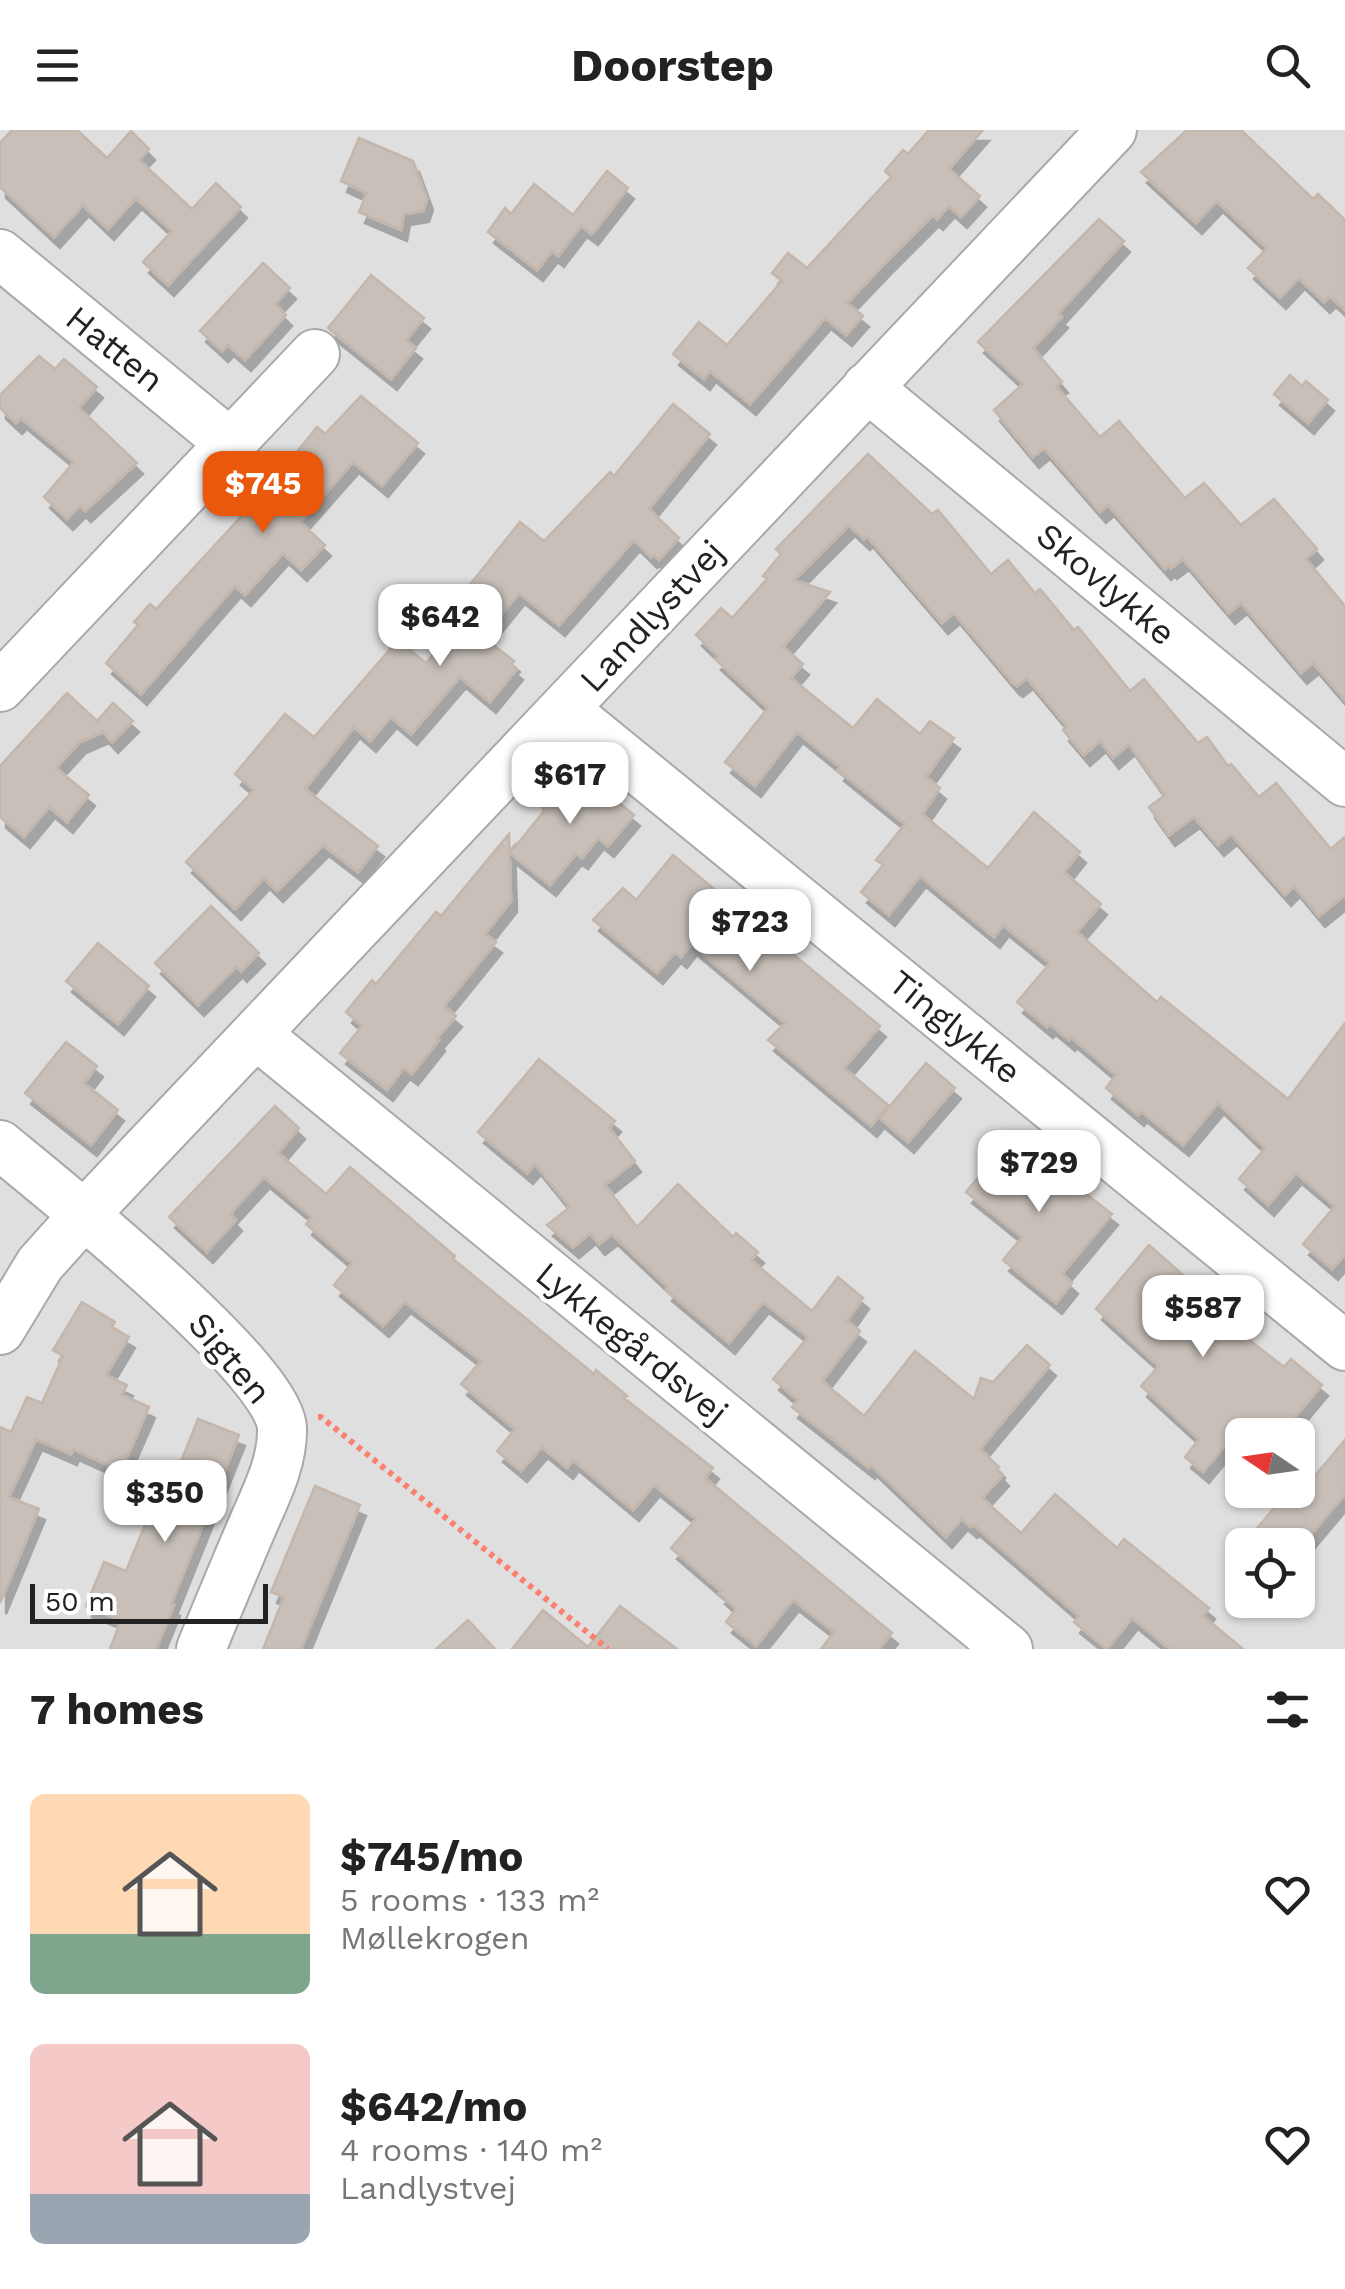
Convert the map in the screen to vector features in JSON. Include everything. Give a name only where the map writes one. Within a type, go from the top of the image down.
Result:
[{"type":"street","name":"Landlystvej","points":[[0,1330],[40,1264],[84,1215],[1112,130]]},
{"type":"street","name":"Hatten","points":[[0,254],[231,444]]},
{"type":"street","points":[[0,688],[315,354]]},
{"type":"street","name":"Skovlykke","points":[[867,387],[1345,782]]},
{"type":"street","name":"Tinglykke","points":[[564,708],[1345,1346]]},
{"type":"street","name":"Lykkegårdsvej","points":[[257,1034],[1008,1649]]},
{"type":"street","name":"Sigten","points":[[0,1146],[210,1327],[268,1394],[282,1425],[277,1466],[201,1649]]},
{"type":"path","points":[[321,1417],[608,1649]]},
{"type":"shaded area","points":[[0,130],[1345,130],[1345,1649],[0,1649]]},
{"type":"building","points":[[12,130],[77,130],[107,158],[131,131],[149,149],[139,160],[192,209],[216,183],[241,207],[168,285],[143,262],[172,231],[136,198],[108,229],[83,205],[54,237],[0,187],[0,143]]},
{"type":"building","points":[[929,130],[983,130],[949,169],[980,196],[961,217],[949,206],[937,219],[933,215],[888,260],[847,303],[863,316],[846,335],[825,318],[750,404],[710,371],[704,379],[673,354],[699,322],[727,345],[782,281],[772,273],[788,253],[807,268],[891,177],[885,171],[903,150],[908,154]]},
{"type":"building","points":[[1187,130],[1241,130],[1313,199],[1318,194],[1345,220],[1345,310],[1330,296],[1324,302],[1299,278],[1280,298],[1248,268],[1267,248],[1217,201],[1196,223],[1141,172]]},
{"type":"building","points":[[359,138],[413,161],[427,199],[423,211],[404,214],[401,230],[359,212],[367,193],[341,181]]},
{"type":"building","points":[[607,171],[628,188],[592,234],[581,226],[558,256],[552,251],[537,270],[488,232],[505,208],[511,214],[534,184],[573,215]]},
{"type":"building","points":[[1099,219],[1124,241],[1033,348],[1062,382],[1056,386],[1100,437],[1119,421],[1185,498],[1204,483],[1241,525],[1274,499],[1317,549],[1306,559],[1345,606],[1345,700],[1313,663],[1301,673],[1241,603],[1229,613],[1183,559],[1165,569],[1108,505],[1100,512],[1044,448],[1033,457],[994,410],[1023,384],[978,342]]},
{"type":"building","points":[[263,263],[290,288],[275,304],[286,315],[245,360],[228,345],[222,351],[200,331]]},
{"type":"building","points":[[371,275],[424,318],[406,340],[416,348],[391,379],[328,328]]},
{"type":"building","points":[[39,356],[55,369],[64,359],[97,387],[79,408],[137,463],[85,511],[80,506],[67,519],[44,497],[74,462],[21,418],[16,423],[0,408],[0,395]]},
{"type":"building","points":[[1290,375],[1302,386],[1306,381],[1328,400],[1308,423],[1274,394]]},
{"type":"building","points":[[361,396],[418,443],[382,486],[353,462],[300,522],[325,545],[301,570],[283,553],[245,595],[235,586],[141,694],[106,663],[138,625],[134,622],[150,604],[156,609],[271,484],[268,481],[317,427],[325,434]]},
{"type":"building","points":[[673,404],[710,434],[649,509],[679,538],[659,560],[634,540],[559,625],[519,593],[483,637],[514,661],[511,664],[517,669],[490,702],[460,677],[411,734],[391,717],[370,741],[354,727],[305,789],[378,846],[358,872],[323,845],[277,891],[264,878],[235,909],[186,862],[254,790],[235,774],[285,714],[314,737],[398,640],[426,663],[457,626],[445,616],[520,522],[544,541],[610,472],[614,476]]},
{"type":"building","points":[[868,454],[932,514],[938,510],[991,574],[1008,560],[1035,593],[1040,589],[1074,630],[1078,627],[1130,691],[1144,679],[1198,743],[1207,737],[1228,766],[1231,764],[1259,797],[1276,783],[1331,849],[1345,837],[1345,895],[1319,916],[1294,886],[1285,895],[1231,834],[1218,845],[1194,817],[1169,835],[1149,807],[1165,795],[1129,744],[1113,758],[1100,741],[1084,755],[1063,730],[1067,726],[1027,678],[1017,686],[1013,683],[954,613],[942,623],[867,536],[864,539],[849,525],[794,580],[830,592],[783,647],[803,664],[791,678],[853,728],[877,699],[920,734],[930,721],[954,738],[926,777],[940,788],[922,814],[988,868],[1034,812],[1080,852],[1064,872],[1101,904],[1077,932],[1157,1002],[1161,997],[1288,1099],[1345,1023],[1345,1254],[1332,1269],[1303,1244],[1335,1206],[1296,1173],[1268,1205],[1239,1179],[1265,1148],[1218,1103],[1183,1145],[1106,1088],[1116,1075],[1071,1037],[1069,1040],[1050,1024],[1047,1027],[1017,1002],[1050,963],[1003,925],[994,937],[920,876],[889,915],[861,892],[883,865],[876,860],[905,824],[838,770],[840,767],[797,732],[755,786],[725,762],[768,708],[715,659],[718,656],[696,635],[721,608],[732,618],[767,579],[763,576],[781,554],[776,549]]},
{"type":"building","points":[[67,693],[97,721],[113,703],[133,721],[112,742],[103,732],[80,742],[56,768],[89,795],[67,822],[49,807],[24,837],[0,817],[0,766]]},
{"type":"building","points":[[585,775],[634,815],[608,846],[598,838],[582,858],[576,854],[550,885],[510,853],[544,811],[541,804],[563,777],[575,787]]},
{"type":"building","points":[[509,834],[511,901],[485,934],[496,942],[444,1006],[456,1016],[439,1040],[412,1074],[404,1068],[387,1090],[340,1053],[362,1026],[346,1012],[372,980],[376,984],[436,912],[441,916]]},
{"type":"building","points":[[673,855],[880,1026],[844,1068],[888,1105],[871,1126],[768,1040],[785,1023],[691,944],[681,957],[675,952],[657,973],[593,920],[623,888],[636,900]]},
{"type":"building","points":[[211,906],[259,953],[241,971],[237,966],[198,1005],[155,963]]},
{"type":"building","points":[[98,943],[149,986],[118,1024],[66,981]]},
{"type":"building","points":[[66,1042],[97,1066],[84,1083],[118,1110],[91,1145],[25,1093]]},
{"type":"building","points":[[539,1059],[615,1121],[609,1128],[635,1161],[605,1185],[637,1227],[678,1184],[733,1237],[736,1233],[758,1252],[751,1260],[812,1311],[838,1277],[863,1298],[847,1321],[860,1331],[822,1381],[864,1416],[915,1351],[974,1399],[981,1378],[993,1382],[1027,1345],[1050,1365],[980,1449],[1003,1475],[982,1498],[1021,1533],[1055,1494],[1117,1548],[1124,1539],[1209,1608],[1203,1616],[1243,1649],[1170,1649],[1132,1618],[1107,1649],[1074,1622],[1079,1616],[974,1525],[971,1527],[962,1519],[946,1537],[871,1465],[869,1468],[792,1407],[798,1400],[773,1379],[808,1337],[763,1302],[729,1343],[666,1290],[668,1287],[612,1234],[599,1244],[590,1233],[573,1247],[547,1225],[570,1207],[535,1164],[527,1173],[478,1132]]},
{"type":"building","points":[[926,1063],[955,1088],[908,1142],[880,1118]]},
{"type":"building","points":[[275,1106],[299,1128],[278,1153],[326,1194],[350,1167],[455,1256],[453,1259],[594,1374],[596,1370],[627,1396],[624,1398],[713,1468],[705,1478],[892,1633],[879,1649],[821,1649],[834,1632],[793,1600],[756,1646],[726,1622],[736,1609],[721,1591],[671,1548],[696,1519],[654,1485],[633,1510],[573,1460],[567,1468],[542,1447],[521,1471],[497,1451],[515,1429],[461,1384],[481,1361],[405,1302],[383,1326],[334,1285],[352,1263],[306,1224],[312,1217],[264,1177],[230,1214],[236,1220],[207,1252],[169,1217]]},
{"type":"building","points":[[1012,1137],[1112,1214],[1062,1274],[1072,1283],[1056,1303],[1003,1260],[1022,1237],[966,1192]]},
{"type":"building","points":[[1149,1245],[1243,1328],[1239,1332],[1284,1367],[1291,1359],[1322,1385],[1294,1418],[1225,1418],[1225,1445],[1203,1472],[1185,1457],[1199,1439],[1141,1386],[1159,1366],[1096,1309]]},
{"type":"building","points":[[82,1302],[115,1322],[112,1327],[129,1337],[106,1375],[127,1385],[122,1395],[149,1407],[121,1471],[73,1449],[71,1454],[36,1439],[9,1497],[39,1509],[0,1603],[0,1427],[11,1432],[27,1397],[42,1403],[63,1356],[53,1350]]},
{"type":"building","points":[[198,1419],[239,1435],[171,1604],[174,1605],[156,1649],[110,1649],[121,1620],[86,1606],[104,1562],[126,1571],[149,1515],[158,1519]]},
{"type":"building","points":[[1345,1440],[1345,1494],[1315,1530],[1257,1528],[1274,1508],[1315,1508],[1315,1476]]},
{"type":"building","points":[[315,1486],[360,1505],[301,1649],[263,1649],[284,1597],[271,1592]]},
{"type":"building","points":[[620,1606],[677,1649],[512,1649],[543,1610],[588,1647]]},
{"type":"building","points":[[468,1620],[495,1649],[436,1649]]}]
